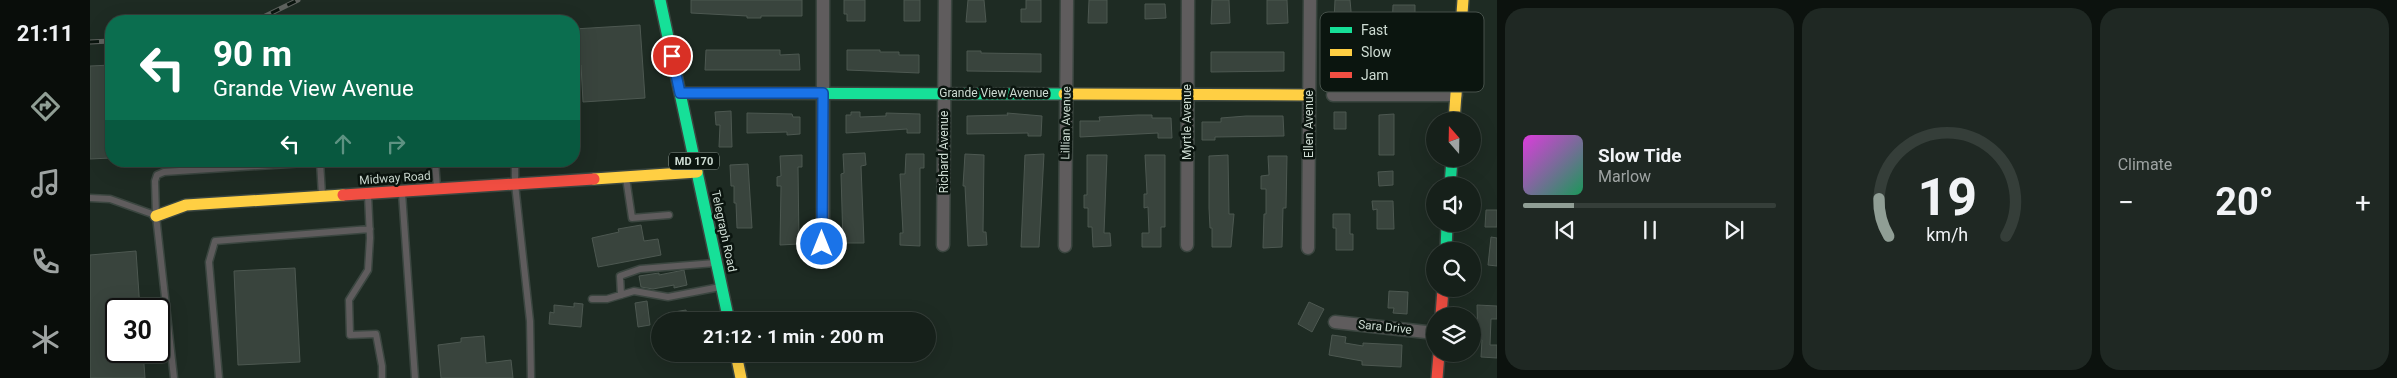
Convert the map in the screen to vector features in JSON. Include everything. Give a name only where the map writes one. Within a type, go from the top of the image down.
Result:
[{"type":"street","name":"Telegraph Road","points":[[660,0],[727,312]]},
{"type":"street","points":[[822,244],[823,0]]},
{"type":"street","name":"Richard Avenue","points":[[943,245],[944,0]]},
{"type":"street","name":"Lillian Avenue","points":[[1065,246],[1067,0]]},
{"type":"street","name":"Myrtle Avenue","points":[[1187,245],[1188,0]]},
{"type":"street","name":"Ellen Avenue","points":[[1308,248],[1310,0]]},
{"type":"street","points":[[1455,112],[1456,92]]},
{"type":"street","name":"Grande View Avenue","points":[[680,93],[1309,95]]},
{"type":"street","points":[[1333,95],[1456,96]]},
{"type":"street","name":"Midway Road","points":[[156,216],[186,205],[697,172]]},
{"type":"street","name":"Sara Drive","points":[[1335,322],[1426,331]]},
{"type":"street","points":[[738,362],[741,378]]},
{"type":"street","points":[[1437,378],[1438,362]]},
{"type":"lane","points":[[174,378],[156,216],[155,181],[157,175],[164,172],[242,167]]},
{"type":"lane","points":[[320,167],[322,196]]},
{"type":"lane","points":[[435,167],[437,189]]},
{"type":"lane","points":[[515,167],[515,184],[530,321],[530,378]]},
{"type":"lane","points":[[626,177],[632,218],[669,215]]},
{"type":"lane","points":[[402,191],[415,378]]},
{"type":"lane","points":[[368,193],[370,229],[368,270],[349,300],[350,335],[376,334],[382,366],[382,378]]},
{"type":"lane","points":[[90,198],[110,199],[156,216]]},
{"type":"lane","points":[[219,378],[209,262],[215,241],[370,229]]},
{"type":"lane","points":[[621,295],[620,276],[640,269],[716,263]]},
{"type":"lane","points":[[592,299],[607,299],[634,292],[668,296],[722,287]]},
{"type":"building","points":[[691,0],[802,0],[802,16],[747,18],[747,16],[691,13]]},
{"type":"building","points":[[844,0],[865,0],[865,21],[847,21],[847,14],[844,14]]},
{"type":"building","points":[[904,0],[920,0],[920,21],[904,21]]},
{"type":"building","points":[[968,0],[984,0],[986,22],[966,22]]},
{"type":"building","points":[[1026,0],[1041,0],[1041,22],[1021,22],[1021,9],[1026,9]]},
{"type":"building","points":[[1089,0],[1107,0],[1107,23],[1088,23]]},
{"type":"building","points":[[1212,0],[1229,0],[1230,23],[1211,24]]},
{"type":"building","points":[[1267,0],[1287,0],[1288,23],[1267,24]]},
{"type":"building","points":[[1335,0],[1350,0],[1351,12],[1334,12]]},
{"type":"building","points":[[1145,4],[1165,4],[1166,18],[1145,19]]},
{"type":"building","points":[[1393,5],[1415,5],[1415,12],[1393,12]]},
{"type":"building","points":[[640,25],[645,98],[583,102],[580,29]]},
{"type":"building","points":[[706,50],[780,50],[780,55],[799,54],[800,70],[705,70]]},
{"type":"building","points":[[847,50],[880,50],[880,52],[899,52],[899,55],[919,55],[919,73],[847,70]]},
{"type":"building","points":[[967,51],[1041,54],[1041,72],[967,71]]},
{"type":"building","points":[[1211,52],[1284,52],[1284,71],[1211,72]]},
{"type":"building","points":[[105,65],[105,158],[90,159],[90,66]]},
{"type":"building","points":[[731,111],[732,147],[719,147],[720,125],[716,125],[715,112]]},
{"type":"building","points":[[851,112],[860,112],[860,117],[886,116],[886,113],[920,114],[920,133],[907,133],[907,129],[846,133],[846,115],[851,115]]},
{"type":"building","points":[[1334,112],[1346,112],[1346,129],[1334,129]]},
{"type":"building","points":[[747,113],[792,114],[793,117],[800,117],[800,134],[787,135],[787,132],[747,133]]},
{"type":"building","points":[[1007,113],[1042,116],[1041,136],[1028,136],[1028,133],[967,134],[967,116],[1008,115]]},
{"type":"building","points":[[1394,114],[1394,155],[1379,155],[1379,115]]},
{"type":"building","points":[[1152,115],[1152,118],[1171,118],[1172,138],[1158,138],[1158,133],[1080,137],[1080,121],[1100,121],[1099,117]]},
{"type":"building","points":[[1283,116],[1284,136],[1215,137],[1215,140],[1202,140],[1202,122],[1221,122],[1221,118]]},
{"type":"building","points":[[865,153],[866,165],[861,166],[864,243],[843,243],[841,174],[844,173],[843,154]]},
{"type":"building","points":[[906,154],[924,154],[924,168],[920,168],[920,246],[900,245],[900,233],[903,233],[900,174],[905,174]]},
{"type":"building","points":[[965,154],[984,155],[983,232],[986,232],[987,245],[968,246],[965,186],[963,186]]},
{"type":"building","points":[[1044,154],[1039,247],[1021,247],[1025,155]]},
{"type":"building","points":[[802,155],[802,167],[798,167],[799,244],[780,245],[781,186],[777,186],[777,177],[781,176],[780,156]]},
{"type":"building","points":[[1087,155],[1107,155],[1104,233],[1110,233],[1111,246],[1093,247],[1092,227],[1088,227],[1088,208],[1084,208],[1084,195],[1087,195]]},
{"type":"building","points":[[1145,155],[1165,155],[1165,227],[1161,227],[1161,247],[1142,247],[1142,233],[1149,233],[1148,207],[1144,208],[1144,194],[1147,194]]},
{"type":"building","points":[[1228,155],[1229,214],[1234,214],[1231,247],[1212,247],[1209,208],[1209,156]]},
{"type":"building","points":[[1268,156],[1287,156],[1286,208],[1283,208],[1282,247],[1263,248],[1266,189],[1261,189],[1261,176],[1269,175]]},
{"type":"building","points":[[748,164],[752,228],[737,228],[736,203],[734,203],[734,186],[731,186],[730,165]]},
{"type":"building","points":[[1393,171],[1393,185],[1379,186],[1378,172]]},
{"type":"building","points":[[1372,201],[1393,201],[1394,229],[1377,229],[1377,209],[1373,210]]},
{"type":"building","points":[[1486,210],[1497,210],[1497,227],[1485,227]]},
{"type":"building","points":[[1333,214],[1350,214],[1350,234],[1353,234],[1353,250],[1336,250],[1336,228],[1333,228]]},
{"type":"building","points":[[641,225],[644,241],[658,239],[661,255],[598,267],[592,238],[619,232],[618,229]]},
{"type":"building","points":[[1491,237],[1497,238],[1497,266],[1488,265]]},
{"type":"building","points":[[136,251],[139,298],[105,298],[105,363],[144,363],[145,378],[90,378],[90,255]]},
{"type":"building","points":[[295,268],[300,362],[238,365],[234,271]]},
{"type":"building","points":[[684,270],[687,285],[674,288],[674,285],[653,289],[641,287],[639,276],[659,273],[659,275]]},
{"type":"building","points":[[1389,291],[1408,292],[1407,314],[1393,313],[1394,308],[1388,308]]},
{"type":"building","points":[[647,301],[650,325],[638,327],[635,303]]},
{"type":"building","points":[[1309,302],[1324,309],[1312,332],[1298,324]]},
{"type":"building","points":[[574,303],[583,304],[581,327],[549,324],[550,312],[554,313],[554,305],[574,307]]},
{"type":"building","points":[[1477,305],[1497,306],[1497,319],[1491,319],[1490,345],[1497,345],[1497,358],[1481,357],[1481,307],[1477,307]]},
{"type":"building","points":[[1332,335],[1346,337],[1345,343],[1363,346],[1363,343],[1402,345],[1401,367],[1362,365],[1362,361],[1329,355]]},
{"type":"building","points":[[484,336],[486,363],[511,360],[513,378],[441,378],[438,345],[461,342],[461,338]]},
{"type":"railway","points":[[267,15],[298,0]]},
{"type":"railway","points":[[90,42],[105,41]]},
{"type":"traffic: fast","points":[[660,0],[727,312]]},
{"type":"traffic: fast","points":[[680,93],[1064,94]]},
{"type":"traffic: fast","points":[[1451,168],[1451,177]]},
{"type":"traffic: fast","points":[[1446,242],[1447,232]]},
{"type":"traffic: slow","points":[[1462,12],[1463,0]]},
{"type":"traffic: slow","points":[[1455,112],[1456,92]]},
{"type":"traffic: slow","points":[[1064,94],[1309,95]]},
{"type":"traffic: slow","points":[[594,179],[697,172]]},
{"type":"traffic: slow","points":[[156,216],[186,205],[343,195]]},
{"type":"traffic: slow","points":[[738,362],[741,378]]},
{"type":"traffic: jam","points":[[343,195],[594,179]]},
{"type":"traffic: jam","points":[[1442,297],[1442,307]]},
{"type":"traffic: jam","points":[[1437,378],[1438,362]]},
{"type":"route","points":[[672,56],[680,93],[823,93],[822,244]]}]
